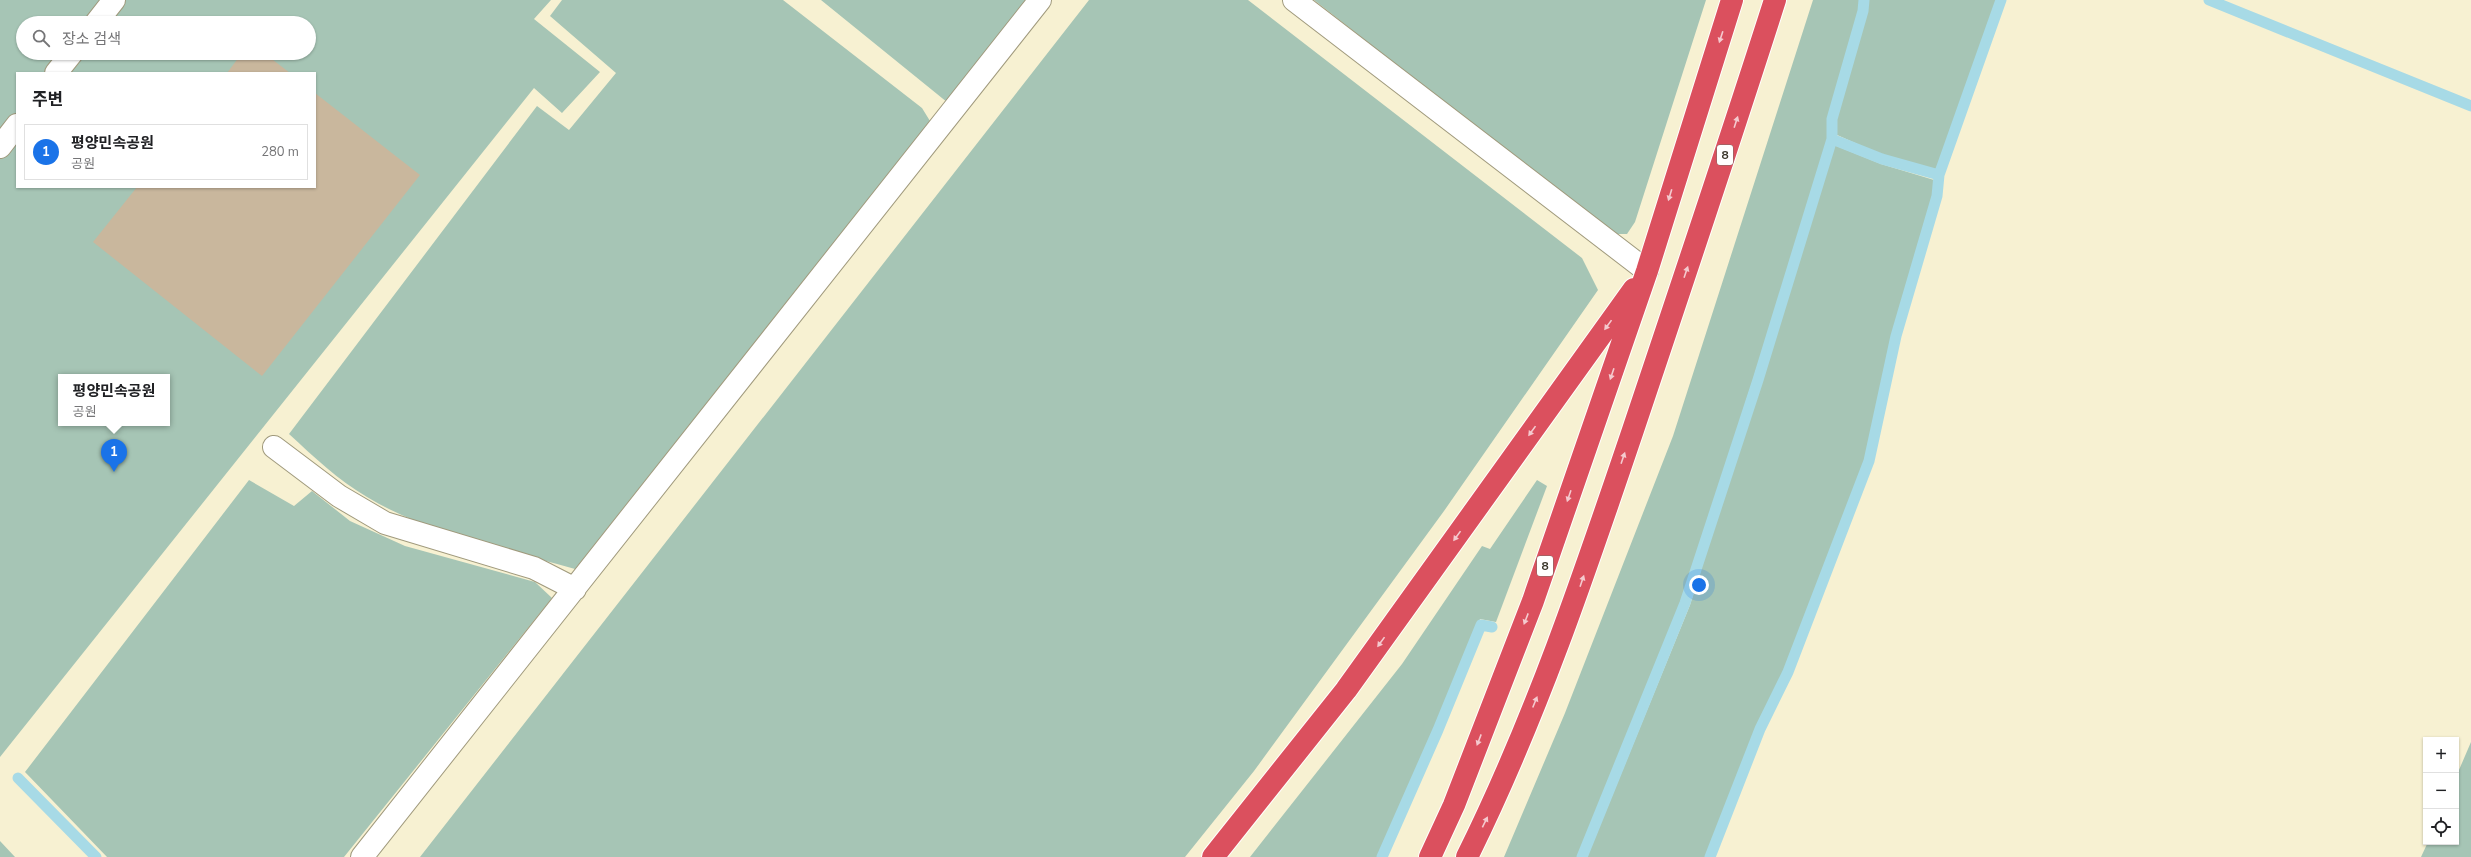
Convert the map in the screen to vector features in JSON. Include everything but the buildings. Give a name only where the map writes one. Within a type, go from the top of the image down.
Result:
[{"type":"highway","name":"8","points":[[1430,857],[1454,805],[1533,601],[1647,271],[1732,0]]},
{"type":"highway","name":"8","points":[[1467,857],[1499,793],[1577,595],[1775,0]]},
{"type":"highway","points":[[1213,857],[1346,690],[1647,271]]},
{"type":"lane","points":[[101,16],[114,0]]},
{"type":"lane","points":[[362,857],[1040,0]]},
{"type":"lane","points":[[1294,0],[1647,271]]},
{"type":"lane","points":[[57,72],[66,60]]},
{"type":"lane","points":[[0,147],[16,126]]},
{"type":"lane","points":[[274,447],[339,496],[385,523],[534,568],[575,589]]},
{"type":"green space","points":[[0,0],[551,0],[534,19],[600,72],[562,113],[534,88],[0,757]]},
{"type":"green space","points":[[562,0],[783,0],[922,108],[930,121],[575,569],[441,531],[390,510],[356,490],[326,468],[289,434],[537,106],[569,130],[616,73],[550,16]]},
{"type":"green space","points":[[821,0],[1048,0],[958,111]]},
{"type":"green space","points":[[1089,0],[1248,0],[1582,258],[1598,290],[1444,511],[1254,771],[1185,857],[420,857]]},
{"type":"green space","points":[[1314,0],[1706,0],[1635,222],[1627,234],[1612,234]]},
{"type":"green space","points":[[1813,0],[1860,0],[1859,11],[1829,118],[1830,138],[1682,602],[1578,857],[1504,857],[1565,713],[1673,436]]},
{"type":"green space","points":[[1867,0],[1997,0],[1937,171],[1884,156],[1835,134],[1835,120],[1866,12]]},
{"type":"green space","points":[[1834,145],[1881,164],[1934,180],[1933,194],[1892,336],[1865,460],[1785,671],[1756,729],[1707,857],[1587,857],[1690,605]]},
{"type":"green space","points":[[249,480],[294,506],[312,491],[350,521],[405,546],[535,582],[552,598],[344,857],[107,857],[25,772]]},
{"type":"green space","points":[[1537,480],[1547,486],[1496,622],[1480,619],[1434,730],[1377,857],[1250,857],[1402,664],[1482,546],[1490,549]]},
{"type":"green space","points":[[2471,742],[2471,857],[2421,857],[2427,845],[2459,845],[2459,770]]},
{"type":"green space","points":[[0,841],[15,857],[0,857]]},
{"type":"waterway","points":[[1582,857],[1685,603],[1758,380],[1832,139],[1832,119],[1863,11],[1864,0]]},
{"type":"waterway","points":[[1710,857],[1760,729],[1788,672],[1869,461],[1896,336],[1937,196],[1939,175],[2001,0]]},
{"type":"waterway","points":[[2209,0],[2471,106]]},
{"type":"waterway","points":[[1832,139],[1882,159],[1939,175]]},
{"type":"waterway","points":[[1382,857],[1438,730],[1481,625],[1492,627]]},
{"type":"waterway","points":[[18,778],[96,857]]},
{"type":"place","name":"평양민속공원","points":[[114,472]]}]
